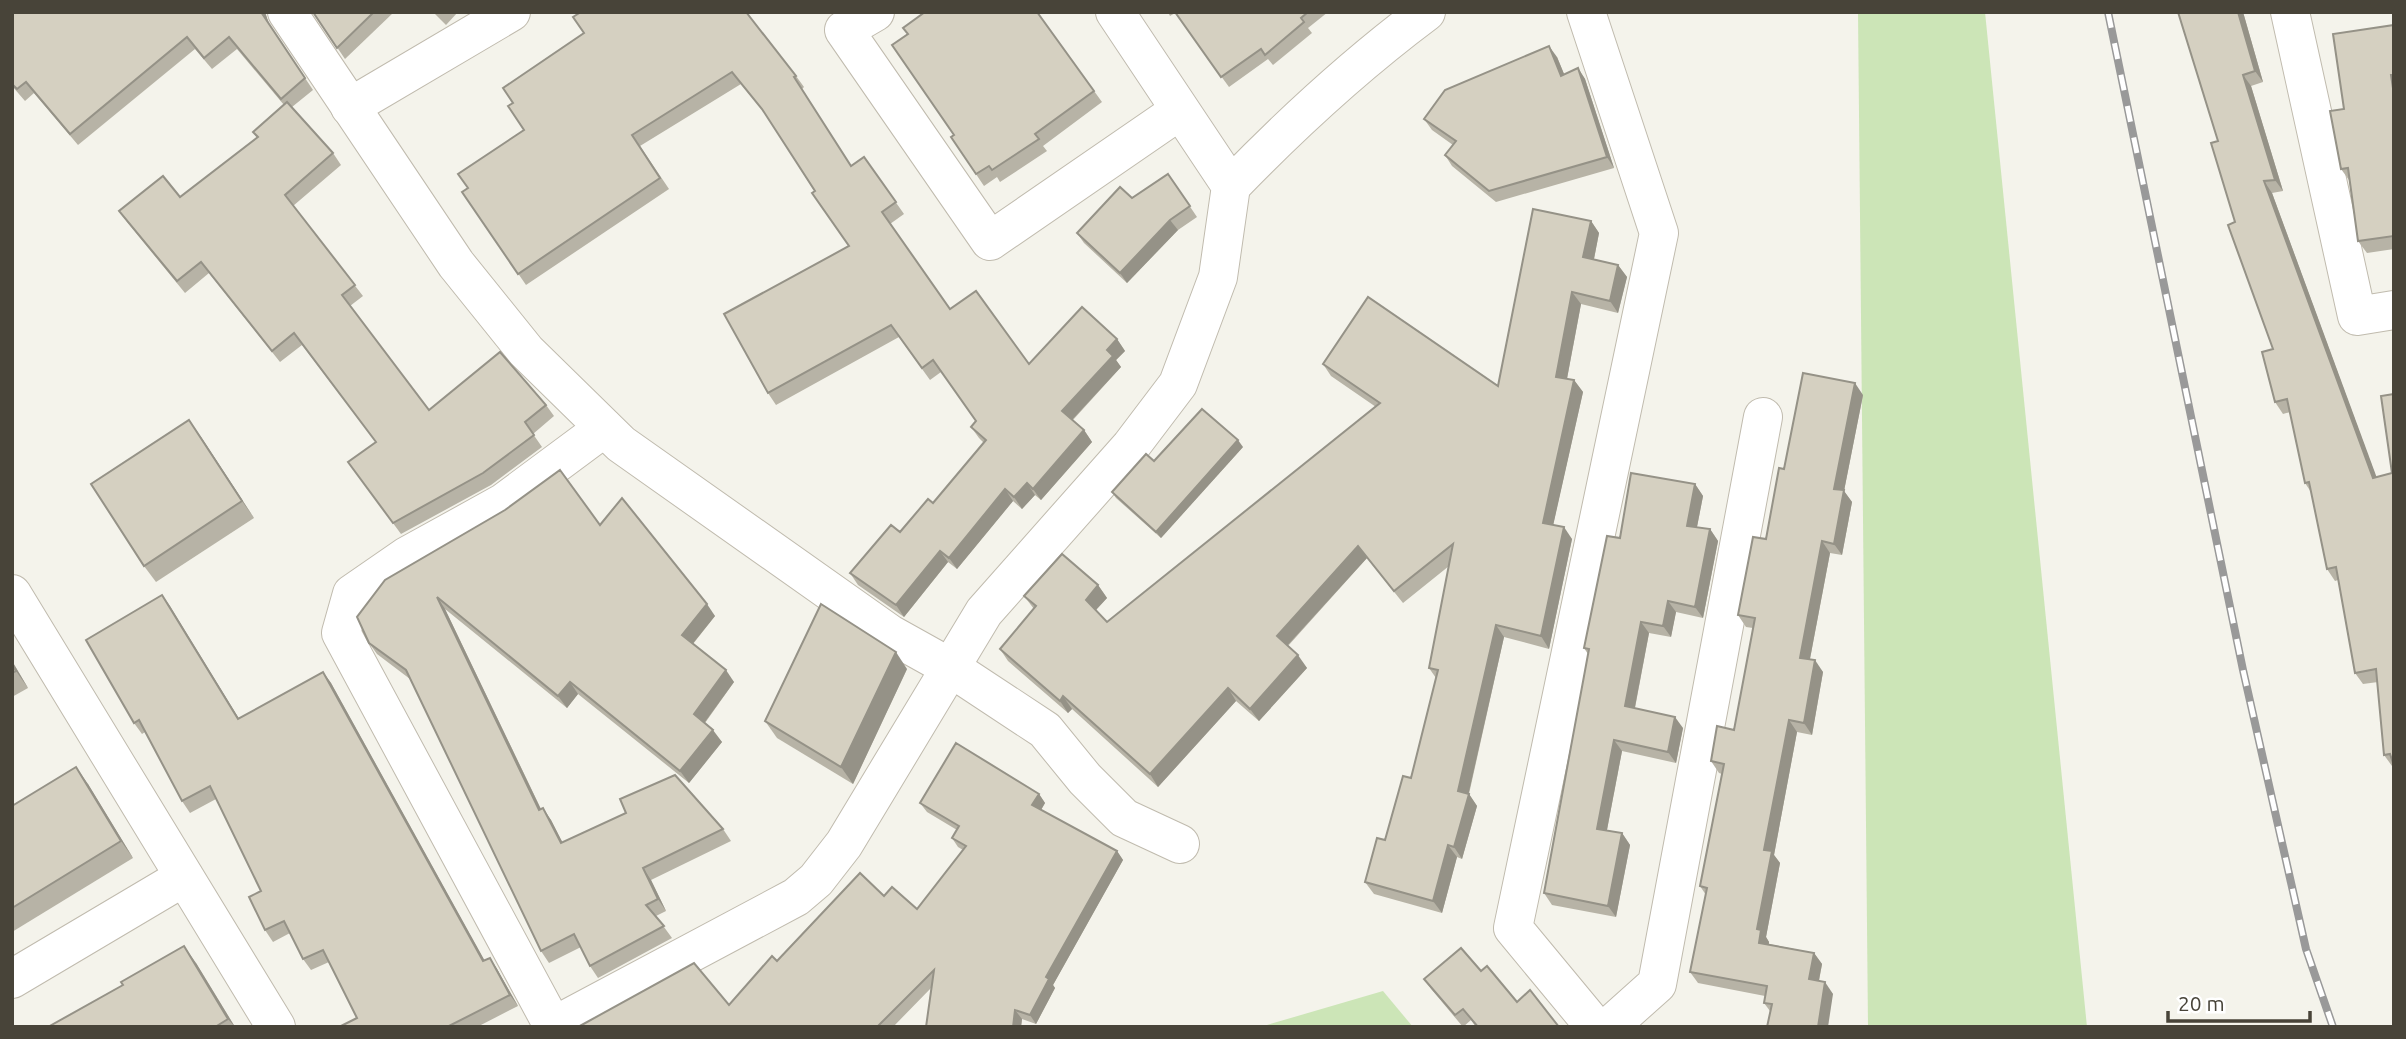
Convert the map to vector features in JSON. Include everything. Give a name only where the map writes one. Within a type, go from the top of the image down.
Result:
[{"type":"street","points":[[287,12],[465,275],[526,351],[621,444],[879,626],[951,668],[1045,730],[1085,779],[1124,818],[1180,844]]},
{"type":"street","points":[[350,107],[511,12]]},
{"type":"street","points":[[875,12],[844,30],[990,241],[1179,111]]},
{"type":"street","points":[[1115,12],[1231,186]]},
{"type":"street","points":[[604,428],[503,503],[407,556],[352,594],[341,633],[553,1027],[776,909],[816,880],[844,844],[984,612],[1131,446],[1178,384],[1218,277],[1231,186],[1287,128],[1366,56],[1426,12]]},
{"type":"street","points":[[1586,12],[1659,233],[1513,928],[1595,1027]]},
{"type":"street","points":[[2290,12],[2357,316],[2394,310]]},
{"type":"street","points":[[1608,1027],[1657,984],[1763,417]]},
{"type":"street","points":[[12,594],[276,1027]]},
{"type":"street","points":[[12,979],[184,877]]},
{"type":"green space","points":[[1858,12],[1985,12],[2087,1027],[1868,1027]]},
{"type":"green space","points":[[1383,991],[1413,1027],[1260,1027]]},
{"type":"building","points":[[12,12],[261,12],[305,78],[281,99],[229,37],[204,58],[187,37],[70,134],[26,82],[17,89],[12,84]]},
{"type":"building","points":[[313,12],[374,12],[337,48]]},
{"type":"building","points":[[581,12],[746,12],[796,76],[794,77],[851,166],[864,157],[896,202],[882,212],[950,309],[976,291],[1029,364],[1082,307],[1117,339],[1107,350],[1113,356],[1062,411],[1084,430],[1033,489],[1027,483],[1014,497],[1005,489],[949,558],[940,551],[896,605],[850,573],[891,525],[900,532],[928,499],[933,503],[986,440],[971,427],[976,421],[933,360],[922,368],[891,325],[768,393],[724,314],[849,246],[812,193],[815,191],[762,109],[732,72],[632,135],[660,178],[518,274],[462,192],[468,188],[458,174],[524,130],[508,106],[513,103],[503,88],[584,33],[573,17]]},
{"type":"building","points":[[925,12],[1037,12],[1094,91],[1035,134],[1039,139],[992,170],[989,166],[976,174],[951,137],[954,135],[892,45],[908,34],[903,28]]},
{"type":"building","points":[[1175,12],[1308,12],[1301,18],[1304,22],[1265,55],[1261,49],[1221,77]]},
{"type":"building","points":[[2178,12],[2238,12],[2255,71],[2243,75],[2275,180],[2264,181],[2373,478],[2392,473],[2381,396],[2394,394],[2394,766],[2390,754],[2384,755],[2376,669],[2355,673],[2336,567],[2327,569],[2309,482],[2305,483],[2287,399],[2275,402],[2262,352],[2273,349],[2228,225],[2235,222],[2211,143],[2218,141]]},
{"type":"building","points":[[2394,25],[2394,75],[2391,75],[2394,95],[2394,236],[2358,241],[2348,168],[2341,169],[2330,111],[2344,109],[2333,34]]},
{"type":"building","points":[[1549,46],[1561,76],[1578,68],[1607,157],[1489,191],[1445,155],[1456,141],[1424,119],[1445,90]]},
{"type":"building","points":[[287,102],[333,153],[285,195],[355,285],[342,295],[429,410],[500,352],[546,405],[525,422],[534,435],[483,473],[393,523],[348,462],[376,442],[294,333],[272,351],[201,262],[177,281],[119,211],[163,176],[180,197],[258,137],[253,132]]},
{"type":"building","points":[[1168,174],[1190,206],[1170,220],[1120,273],[1077,233],[1120,187],[1132,198]]},
{"type":"building","points":[[1533,209],[1591,221],[1583,257],[1618,265],[1610,301],[1572,292],[1556,377],[1574,380],[1543,523],[1564,527],[1541,636],[1496,625],[1458,791],[1469,794],[1454,847],[1448,845],[1433,901],[1365,882],[1377,838],[1385,840],[1403,776],[1411,778],[1438,670],[1429,668],[1453,544],[1394,591],[1358,546],[1277,636],[1298,655],[1250,709],[1228,688],[1150,774],[1063,696],[1060,701],[1000,649],[1036,606],[1024,596],[1062,554],[1098,585],[1086,600],[1107,622],[1380,403],[1323,364],[1368,297],[1498,386]]},
{"type":"building","points":[[1803,373],[1855,383],[1834,489],[1844,490],[1834,544],[1822,541],[1800,658],[1815,660],[1804,723],[1789,720],[1764,850],[1772,851],[1757,929],[1761,930],[1759,943],[1814,953],[1809,979],[1825,982],[1818,1027],[1767,1027],[1772,1004],[1764,1003],[1767,986],[1690,972],[1707,888],[1700,886],[1724,764],[1711,761],[1717,726],[1734,730],[1755,618],[1738,615],[1753,537],[1766,539],[1779,468],[1784,469]]},
{"type":"building","points":[[1202,409],[1238,440],[1156,532],[1112,492],[1146,454],[1154,461]]},
{"type":"building","points":[[189,420],[242,501],[144,566],[91,484]]},
{"type":"building","points":[[560,470],[600,525],[622,498],[707,604],[682,635],[726,670],[694,714],[713,730],[680,771],[570,682],[558,696],[437,597],[539,810],[543,808],[561,843],[626,813],[620,799],[675,775],[723,829],[643,868],[658,899],[646,905],[664,926],[590,966],[574,934],[541,951],[406,670],[369,643],[357,617],[385,580],[505,510]]},
{"type":"building","points":[[1631,473],[1695,484],[1687,526],[1710,529],[1695,607],[1668,601],[1663,626],[1641,622],[1625,706],[1675,717],[1668,752],[1614,740],[1597,829],[1622,833],[1608,906],[1544,893],[1589,649],[1584,648],[1607,536],[1620,538]]},
{"type":"building","points":[[162,595],[238,719],[323,672],[483,961],[490,958],[510,995],[447,1027],[339,1027],[357,1018],[323,950],[303,959],[284,921],[265,930],[249,897],[261,891],[210,786],[182,801],[139,720],[134,723],[86,640]]},
{"type":"building","points":[[821,604],[896,652],[841,767],[765,721]]},
{"type":"building","points":[[956,743],[1039,794],[1032,805],[1117,851],[1046,977],[1049,979],[1030,1015],[1015,1010],[1013,1027],[926,1027],[934,970],[877,1027],[578,1027],[694,963],[729,1005],[772,956],[777,961],[860,873],[884,896],[892,887],[917,909],[966,846],[952,838],[959,826],[920,803]]},
{"type":"building","points":[[76,767],[121,841],[12,908],[12,806]]},
{"type":"building","points":[[184,946],[228,1019],[215,1027],[48,1027],[123,985],[121,982]]},
{"type":"building","points":[[1461,948],[1481,971],[1487,966],[1517,1002],[1530,990],[1559,1027],[1478,1027],[1463,1009],[1455,1015],[1424,979]]},
{"type":"railway","points":[[2108,12],[2243,670],[2306,949],[2333,1027]]}]
